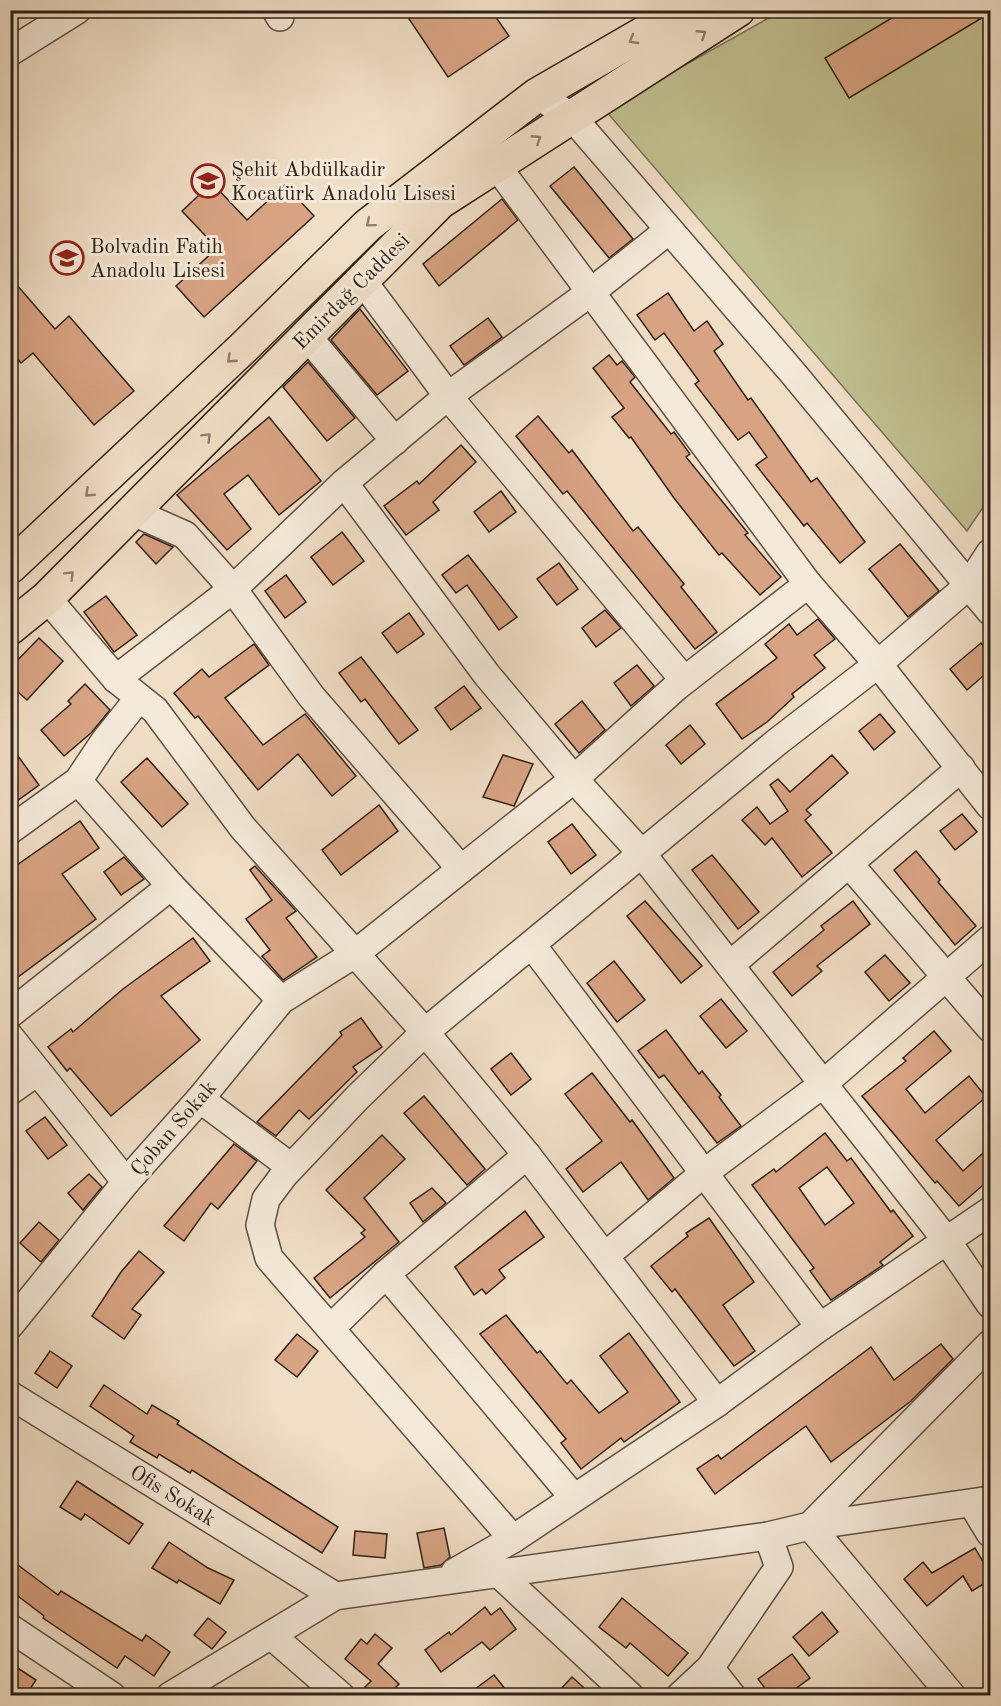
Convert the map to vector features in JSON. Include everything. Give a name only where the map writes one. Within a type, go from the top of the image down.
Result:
[{"type":"main road","name":"Emirdağ Caddesi","points":[[10,567],[234,356],[368,225],[537,95],[684,10]]},
{"type":"main road","name":"Emirdağ Caddesi","points":[[10,628],[47,598],[440,202],[738,10]]},
{"type":"street","points":[[10,52],[76,10]]},
{"type":"street","points":[[537,95],[572,117],[990,610]]},
{"type":"street","points":[[496,165],[807,584],[878,664],[990,806]]},
{"type":"street","points":[[116,679],[233,589],[344,483],[448,396],[591,292],[669,230]]},
{"type":"street","points":[[362,280],[448,396],[684,680]]},
{"type":"street","points":[[307,336],[395,441]]},
{"type":"street","points":[[344,483],[487,675],[574,779],[642,854],[947,1241],[990,1304]]},
{"type":"street","points":[[133,512],[185,535],[233,589],[311,696],[461,869]]},
{"type":"street","points":[[513,1539],[332,1327],[269,1258],[260,1225],[266,1199],[291,1167],[425,1032],[777,742],[878,664],[969,585],[990,554]]},
{"type":"street","name":"Çoban Sokak","points":[[10,1325],[126,1182],[200,1099],[281,1000],[356,952],[461,869],[574,779],[684,680],[807,584]]},
{"type":"street","points":[[47,598],[116,679],[154,710],[243,828],[425,1032],[526,1155],[717,1403]]},
{"type":"street","points":[[10,830],[78,781],[104,742],[140,698]]},
{"type":"street","points":[[730,965],[850,865],[960,768]]},
{"type":"street","points":[[78,781],[171,886],[281,1000]]},
{"type":"street","points":[[850,865],[990,1028]]},
{"type":"street","points":[[10,1014],[171,886]]},
{"type":"street","points":[[605,1256],[704,1173],[824,1084],[990,939]]},
{"type":"street","points":[[532,945],[820,1327]]},
{"type":"street","points":[[10,1037],[126,1182]]},
{"type":"street","points":[[10,1091],[37,1072]]},
{"type":"street","points":[[200,1099],[291,1167]]},
{"type":"street","points":[[332,1327],[386,1274],[526,1155]]},
{"type":"street","points":[[441,1580],[513,1539],[717,1403],[820,1327],[990,1211]]},
{"type":"street","points":[[386,1274],[574,1498]]},
{"type":"street","points":[[810,1526],[990,1344]]},
{"type":"street","name":"Ofis Sokak","points":[[10,1395],[335,1596]]},
{"type":"street","points":[[170,1695],[272,1636],[335,1596],[768,1536],[810,1526],[982,1502],[990,1533]]},
{"type":"street","points":[[810,1526],[952,1695]]},
{"type":"street","points":[[680,1695],[710,1668],[778,1567],[768,1536]]},
{"type":"street","points":[[496,1572],[630,1695]]},
{"type":"street","points":[[10,1628],[111,1695]]},
{"type":"street","points":[[272,1636],[341,1695]]},
{"type":"street","points":[[710,1668],[732,1695]]},
{"type":"shaded area","points":[[781,11],[990,11],[990,497],[967,531],[605,110]]},
{"type":"building","points":[[403,10],[491,10],[509,36],[448,77]]},
{"type":"building","points":[[905,10],[990,10],[990,13],[849,98],[825,58]]},
{"type":"building","points":[[574,167],[633,239],[609,258],[550,186]]},
{"type":"building","points":[[212,183],[247,220],[285,185],[314,216],[204,317],[176,286],[217,248],[182,211]]},
{"type":"building","points":[[502,199],[518,220],[439,286],[423,264]]},
{"type":"building","points":[[10,277],[55,329],[69,316],[134,391],[94,425],[33,353],[21,363],[10,350]]},
{"type":"building","points":[[668,293],[694,331],[707,321],[723,344],[714,351],[748,400],[751,398],[811,482],[817,478],[865,542],[840,563],[807,523],[804,526],[756,465],[767,457],[749,432],[738,440],[695,384],[699,381],[664,333],[655,340],[637,315]]},
{"type":"building","points":[[360,309],[408,371],[377,395],[331,340]]},
{"type":"building","points":[[488,318],[502,337],[464,365],[450,346]]},
{"type":"building","points":[[609,355],[617,365],[622,361],[635,377],[630,382],[671,434],[674,432],[690,454],[686,457],[748,533],[745,535],[781,577],[760,595],[722,553],[719,555],[674,498],[631,437],[629,438],[612,417],[624,408],[593,368]]},
{"type":"building","points":[[308,362],[355,418],[327,441],[283,387]]},
{"type":"building","points":[[538,416],[569,453],[572,450],[633,531],[638,527],[684,584],[681,587],[717,632],[695,649],[567,491],[563,494],[516,436]]},
{"type":"building","points":[[269,417],[321,481],[279,515],[248,475],[224,494],[251,529],[227,550],[177,495]]},
{"type":"building","points":[[461,445],[476,462],[433,502],[439,510],[406,535],[384,506],[417,481],[419,484]]},
{"type":"building","points":[[501,491],[516,512],[489,532],[474,512]]},
{"type":"building","points":[[342,532],[364,561],[333,585],[311,557]]},
{"type":"building","points":[[144,534],[173,547],[156,564],[136,542]]},
{"type":"building","points":[[900,544],[939,591],[908,617],[869,569]]},
{"type":"building","points":[[468,555],[517,617],[499,630],[467,585],[456,593],[442,575]]},
{"type":"building","points":[[559,563],[578,589],[557,605],[537,579]]},
{"type":"building","points":[[286,575],[306,602],[285,618],[265,591]]},
{"type":"building","points":[[106,596],[137,635],[114,652],[84,612]]},
{"type":"building","points":[[605,610],[621,628],[596,647],[582,628]]},
{"type":"building","points":[[409,613],[424,634],[397,653],[382,633]]},
{"type":"building","points":[[818,619],[835,639],[814,655],[825,668],[792,694],[794,697],[767,722],[742,739],[716,704],[777,658],[765,644],[789,624],[797,635]]},
{"type":"building","points":[[39,638],[63,661],[27,700],[10,685],[10,668]]},
{"type":"building","points":[[981,643],[990,655],[990,670],[967,690],[950,669]]},
{"type":"building","points":[[254,644],[269,665],[225,698],[263,745],[305,714],[356,776],[332,796],[298,754],[258,790],[198,716],[195,718],[174,693],[202,669],[209,677]]},
{"type":"building","points":[[361,657],[418,730],[399,744],[365,699],[361,702],[339,673]]},
{"type":"building","points":[[637,665],[654,686],[631,706],[614,683]]},
{"type":"building","points":[[85,684],[110,710],[91,733],[64,756],[41,730],[71,704],[68,701]]},
{"type":"building","points":[[464,686],[481,708],[451,730],[435,708]]},
{"type":"building","points":[[582,701],[605,730],[579,753],[555,724]]},
{"type":"building","points":[[880,714],[895,732],[874,750],[859,731]]},
{"type":"building","points":[[690,725],[705,744],[681,764],[666,745]]},
{"type":"building","points":[[10,745],[39,785],[10,806]]},
{"type":"building","points":[[503,755],[533,764],[514,806],[483,797]]},
{"type":"building","points":[[832,755],[848,773],[806,810],[811,815],[805,820],[832,853],[802,877],[772,838],[765,845],[742,820],[757,807],[770,824],[788,811],[770,785],[778,779],[790,792]]},
{"type":"building","points":[[147,758],[188,804],[162,827],[121,782]]},
{"type":"building","points":[[379,805],[398,831],[341,875],[322,850]]},
{"type":"building","points":[[962,814],[977,832],[955,850],[940,831]]},
{"type":"building","points":[[80,821],[99,848],[62,874],[96,919],[10,983],[10,870]]},
{"type":"building","points":[[572,824],[596,855],[571,874],[548,842]]},
{"type":"building","points":[[916,851],[940,880],[938,882],[976,926],[955,945],[894,870]]},
{"type":"building","points":[[712,855],[759,912],[738,929],[692,870]]},
{"type":"building","points":[[124,857],[144,879],[121,895],[104,872]]},
{"type":"building","points":[[255,866],[296,911],[286,918],[317,957],[283,980],[262,956],[270,950],[246,919],[272,900],[250,870]]},
{"type":"building","points":[[645,901],[702,966],[681,983],[627,916]]},
{"type":"building","points":[[853,901],[870,924],[817,966],[822,971],[792,996],[773,972],[824,930],[821,926]]},
{"type":"building","points":[[193,938],[210,961],[161,996],[200,1040],[111,1116],[70,1068],[67,1071],[48,1047],[71,1029],[73,1032],[123,989]]},
{"type":"building","points":[[885,955],[910,983],[889,1001],[865,972]]},
{"type":"building","points":[[614,961],[645,1000],[617,1022],[587,983]]},
{"type":"building","points":[[721,999],[747,1031],[726,1048],[700,1016]]},
{"type":"building","points":[[361,1018],[382,1047],[353,1067],[357,1072],[309,1119],[299,1110],[276,1136],[257,1122],[342,1035],[340,1032]]},
{"type":"building","points":[[666,1030],[699,1074],[702,1071],[721,1095],[719,1097],[741,1126],[717,1143],[664,1075],[659,1078],[638,1051]]},
{"type":"building","points":[[934,1031],[951,1051],[906,1089],[925,1113],[969,1076],[986,1097],[936,1140],[963,1171],[990,1147],[990,1179],[959,1206],[937,1181],[935,1183],[862,1096],[906,1061],[903,1058]]},
{"type":"building","points":[[511,1053],[531,1079],[511,1095],[491,1069]]},
{"type":"building","points":[[592,1073],[630,1122],[632,1120],[674,1178],[648,1200],[621,1162],[583,1192],[566,1169],[602,1141],[565,1094]]},
{"type":"building","points":[[424,1096],[485,1169],[467,1185],[404,1113]]},
{"type":"building","points":[[45,1117],[67,1145],[48,1159],[26,1131]]},
{"type":"building","points":[[825,1133],[847,1161],[851,1158],[891,1212],[893,1210],[913,1236],[880,1262],[883,1265],[831,1300],[810,1271],[814,1268],[752,1185],[774,1169],[776,1172]],"holes":[[[827,1167],[854,1203],[825,1225],[799,1188]]]},
{"type":"building","points":[[382,1135],[405,1159],[364,1198],[399,1242],[330,1298],[314,1278],[365,1237],[361,1233],[365,1230],[326,1190]]},
{"type":"building","points":[[234,1144],[257,1161],[218,1209],[211,1203],[184,1241],[164,1226]]},
{"type":"building","points":[[89,1174],[102,1187],[83,1210],[68,1193]]},
{"type":"building","points":[[432,1188],[446,1203],[423,1222],[410,1203]]},
{"type":"building","points":[[525,1211],[544,1237],[499,1270],[505,1278],[486,1294],[482,1289],[474,1295],[455,1267]]},
{"type":"building","points":[[709,1218],[754,1282],[723,1305],[755,1351],[734,1366],[675,1289],[672,1292],[651,1266],[688,1236],[686,1233]]},
{"type":"building","points":[[39,1222],[59,1240],[41,1262],[20,1243]]},
{"type":"building","points":[[139,1251],[164,1272],[132,1309],[141,1315],[124,1339],[92,1316],[121,1272]]},
{"type":"building","points":[[506,1315],[537,1353],[540,1351],[567,1384],[571,1380],[599,1413],[628,1392],[600,1356],[629,1333],[680,1402],[624,1442],[621,1438],[581,1469],[561,1443],[566,1439],[480,1334]]},
{"type":"building","points":[[297,1334],[318,1351],[297,1377],[275,1360]]},
{"type":"building","points":[[941,1344],[953,1359],[911,1401],[831,1462],[806,1426],[715,1494],[697,1469],[718,1455],[721,1459],[871,1347],[894,1380]]},
{"type":"building","points":[[50,1351],[72,1366],[57,1388],[35,1373]]},
{"type":"building","points":[[104,1385],[147,1414],[152,1405],[179,1421],[177,1424],[338,1527],[322,1553],[192,1470],[190,1473],[159,1454],[157,1458],[130,1442],[134,1436],[90,1406]]},
{"type":"building","points":[[77,1481],[143,1524],[129,1544],[85,1514],[81,1520],[60,1507]]},
{"type":"building","points":[[444,1528],[450,1557],[441,1565],[424,1568],[417,1533]]},
{"type":"building","points":[[355,1531],[387,1534],[385,1558],[353,1555]]},
{"type":"building","points":[[169,1542],[208,1568],[234,1580],[220,1604],[179,1580],[177,1583],[152,1568]]},
{"type":"building","points":[[975,1548],[990,1574],[990,1580],[972,1591],[963,1576],[927,1606],[904,1579],[923,1562],[932,1573]]},
{"type":"building","points":[[10,1559],[58,1595],[61,1591],[142,1641],[146,1635],[170,1652],[154,1676],[125,1656],[117,1668],[43,1618],[44,1616],[10,1590]]},
{"type":"building","points":[[622,1598],[688,1653],[668,1676],[630,1643],[626,1648],[599,1627]]},
{"type":"building","points":[[485,1607],[491,1615],[500,1608],[516,1629],[490,1650],[482,1642],[441,1672],[425,1650],[449,1632],[451,1635]]},
{"type":"building","points":[[822,1612],[838,1632],[809,1656],[793,1637]]},
{"type":"building","points":[[208,1618],[226,1632],[212,1649],[194,1635]]},
{"type":"building","points":[[375,1634],[392,1648],[378,1664],[399,1684],[388,1695],[374,1695],[365,1687],[371,1681],[345,1659],[361,1639],[367,1644]]},
{"type":"building","points":[[792,1654],[810,1678],[787,1695],[770,1695],[758,1679]]},
{"type":"building","points":[[10,1663],[36,1680],[26,1695],[16,1695],[10,1692]]},
{"type":"building","points":[[494,1675],[510,1695],[467,1695]]},
{"type":"building","points":[[572,1677],[592,1695],[555,1695]]},
{"type":"place","name":"Şehit Abdülkadir Kocatürk Anadolu Lisesi","points":[[208,181]]},
{"type":"place","name":"Bolvadin Fatih Anadolu Lisesi","points":[[67,258]]}]
